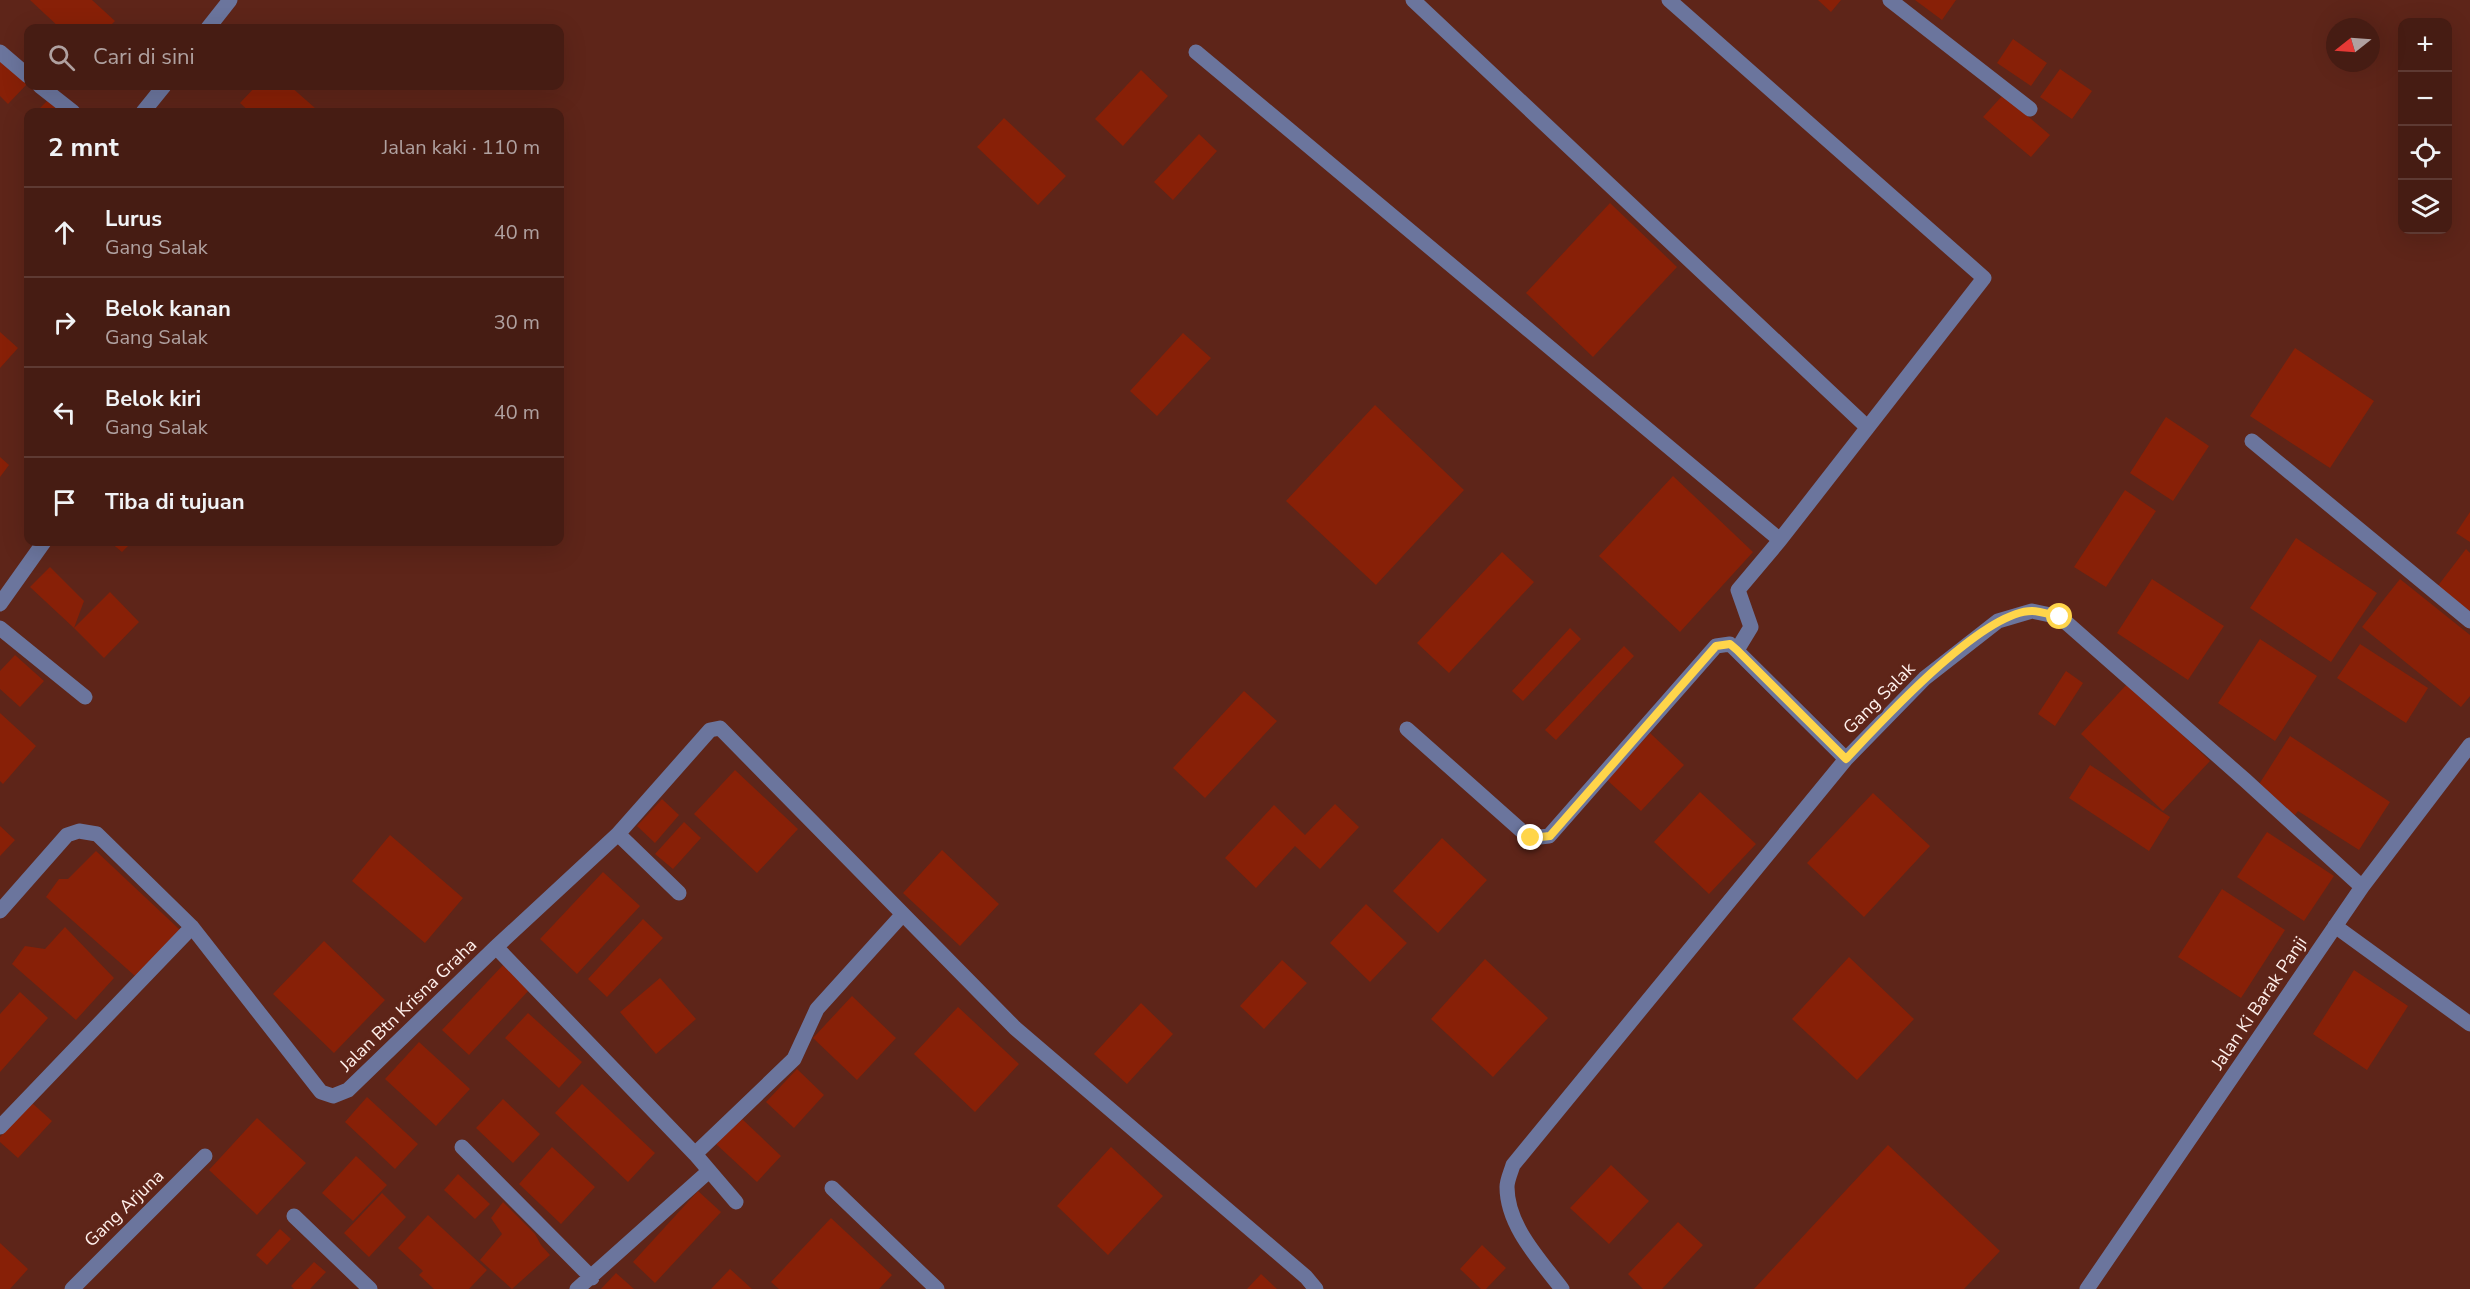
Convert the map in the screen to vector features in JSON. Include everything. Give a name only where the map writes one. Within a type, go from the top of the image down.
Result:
[{"type":"street","points":[[1413,0],[1867,427]]},
{"type":"street","points":[[1407,729],[1524,833],[1531,838],[1550,836],[1716,646],[1730,644],[1737,650],[1751,627],[1738,590],[1780,540],[1984,278],[1669,0]]},
{"type":"street","points":[[1890,0],[2030,109]]},
{"type":"street","points":[[211,24],[226,1]]},
{"type":"street","points":[[0,52],[24,73]]},
{"type":"street","points":[[1196,52],[1780,540]]},
{"type":"street","points":[[45,90],[68,108]]},
{"type":"street","points":[[146,108],[161,90]]},
{"type":"street","points":[[2252,441],[2470,621]]},
{"type":"street","points":[[0,604],[41,546]]},
{"type":"street","name":"Gang Salak","points":[[1737,650],[1846,759],[1925,678],[1998,621],[2032,611],[2060,617],[2362,887]]},
{"type":"street","points":[[0,628],[85,697]]},
{"type":"street","name":"Jalan Btn Krisna Graha","points":[[0,912],[67,835],[79,831],[97,834],[192,927],[321,1092],[333,1096],[348,1090],[496,947],[618,834],[710,730],[720,728],[903,914]]},
{"type":"street","name":"Jalan Ki Barak Panji","points":[[2087,1289],[2362,887],[2470,745]]},
{"type":"street","points":[[1562,1289],[1529,1246],[1510,1210],[1507,1186],[1512,1165],[1846,759]]},
{"type":"street","points":[[618,834],[679,893]]},
{"type":"street","points":[[695,1154],[794,1059],[817,1009],[903,914],[1015,1028],[1306,1277],[1316,1289]]},
{"type":"street","points":[[2335,926],[2470,1024]]},
{"type":"street","points":[[0,1127],[192,927]]},
{"type":"street","points":[[496,947],[695,1154],[736,1202]]},
{"type":"street","points":[[462,1147],[592,1278]]},
{"type":"street","name":"Gang Arjuna","points":[[72,1289],[205,1156]]},
{"type":"street","points":[[578,1289],[709,1171]]},
{"type":"street","points":[[832,1188],[937,1289]]},
{"type":"street","points":[[294,1216],[370,1289]]},
{"type":"building","points":[[30,0],[92,0],[115,21],[112,24],[56,24]]},
{"type":"building","points":[[1818,0],[1841,0],[1831,12]]},
{"type":"building","points":[[1915,0],[1956,0],[1942,20]]},
{"type":"building","points":[[2013,39],[2047,63],[2031,86],[1997,63]]},
{"type":"building","points":[[0,57],[24,79],[24,87],[8,104],[0,96]]},
{"type":"building","points":[[2060,69],[2092,91],[2072,119],[2040,97]]},
{"type":"building","points":[[1141,70],[1168,96],[1123,146],[1095,119]]},
{"type":"building","points":[[252,90],[295,90],[315,108],[246,108],[240,103]]},
{"type":"building","points":[[2003,95],[2050,135],[2031,157],[1983,117]]},
{"type":"building","points":[[51,97],[63,108],[40,108]]},
{"type":"building","points":[[1004,118],[1066,176],[1038,205],[977,147]]},
{"type":"building","points":[[1199,134],[1217,151],[1173,200],[1154,182]]},
{"type":"building","points":[[1610,203],[1677,267],[1593,357],[1526,293]]},
{"type":"building","points":[[0,332],[18,348],[0,368]]},
{"type":"building","points":[[1183,333],[1211,358],[1157,416],[1130,391]]},
{"type":"building","points":[[2295,348],[2374,401],[2330,468],[2250,416]]},
{"type":"building","points":[[1375,405],[1464,490],[1376,585],[1286,501]]},
{"type":"building","points":[[2166,417],[2209,446],[2173,501],[2130,473]]},
{"type":"building","points":[[0,457],[9,465],[0,477]]},
{"type":"building","points":[[1673,476],[1753,552],[1680,632],[1599,556]]},
{"type":"building","points":[[2125,490],[2156,511],[2106,587],[2074,567]]},
{"type":"building","points":[[2470,512],[2470,542],[2456,533]]},
{"type":"building","points":[[2296,538],[2377,593],[2331,662],[2250,608]]},
{"type":"building","points":[[115,546],[128,546],[122,552]]},
{"type":"building","points":[[2466,549],[2470,553],[2470,612],[2437,587]]},
{"type":"building","points":[[1502,552],[1534,582],[1449,673],[1417,643]]},
{"type":"building","points":[[50,567],[84,601],[74,628],[30,587]]},
{"type":"building","points":[[2152,579],[2224,626],[2188,680],[2117,633]]},
{"type":"building","points":[[2400,579],[2470,635],[2470,696],[2461,707],[2362,627]]},
{"type":"building","points":[[110,592],[139,622],[104,658],[74,628]]},
{"type":"building","points":[[1570,628],[1581,639],[1523,701],[1512,691]]},
{"type":"building","points":[[2260,639],[2317,676],[2275,741],[2218,703]]},
{"type":"building","points":[[2360,644],[2428,688],[2406,723],[2337,678]]},
{"type":"building","points":[[1624,646],[1634,656],[1556,740],[1545,730]]},
{"type":"building","points":[[15,655],[44,681],[20,707],[0,689],[0,671]]},
{"type":"building","points":[[2066,671],[2083,683],[2055,726],[2038,714]]},
{"type":"building","points":[[2128,683],[2210,761],[2163,811],[2081,734]]},
{"type":"building","points":[[1244,691],[1277,721],[1205,798],[1173,768]]},
{"type":"building","points":[[0,713],[36,746],[3,784],[0,781]]},
{"type":"building","points":[[1650,733],[1684,765],[1641,811],[1607,780]]},
{"type":"building","points":[[2290,736],[2390,802],[2359,850],[2298,811],[2295,815],[2256,789]]},
{"type":"building","points":[[2090,765],[2170,817],[2149,851],[2069,798]]},
{"type":"building","points":[[735,770],[798,829],[757,873],[694,814]]},
{"type":"building","points":[[1700,792],[1756,844],[1709,894],[1654,842]]},
{"type":"building","points":[[1873,793],[1930,846],[1864,917],[1807,863]]},
{"type":"building","points":[[662,799],[679,815],[655,843],[637,826]]},
{"type":"building","points":[[1335,804],[1359,827],[1320,869],[1295,846],[1256,888],[1225,858],[1274,805],[1305,835]]},
{"type":"building","points":[[684,822],[701,838],[673,869],[655,854]]},
{"type":"building","points":[[0,826],[15,840],[0,856]]},
{"type":"building","points":[[2267,832],[2334,876],[2304,921],[2237,877]]},
{"type":"building","points":[[390,835],[463,898],[425,943],[352,881]]},
{"type":"building","points":[[1442,838],[1487,880],[1438,933],[1393,891]]},
{"type":"building","points":[[942,850],[999,904],[960,946],[903,893]]},
{"type":"building","points":[[96,851],[180,930],[135,976],[46,897],[59,879],[68,879]]},
{"type":"building","points":[[603,872],[640,906],[577,974],[540,939]]},
{"type":"building","points":[[2222,889],[2285,930],[2241,998],[2178,957]]},
{"type":"building","points":[[1366,904],[1407,943],[1370,982],[1330,943]]},
{"type":"building","points":[[643,919],[663,938],[607,997],[588,979]]},
{"type":"building","points":[[65,927],[114,978],[76,1020],[12,964],[25,946],[45,949]]},
{"type":"building","points":[[324,941],[385,1000],[334,1053],[273,994]]},
{"type":"building","points":[[1849,957],[1914,1019],[1857,1080],[1792,1019]]},
{"type":"building","points":[[1485,959],[1548,1018],[1493,1077],[1431,1019]]},
{"type":"building","points":[[1282,960],[1307,983],[1264,1029],[1240,1006]]},
{"type":"building","points":[[504,964],[530,989],[469,1055],[442,1030]]},
{"type":"building","points":[[2354,970],[2408,1006],[2367,1070],[2313,1034]]},
{"type":"building","points":[[660,978],[696,1019],[656,1054],[620,1012]]},
{"type":"building","points":[[20,992],[48,1018],[0,1072],[0,1014]]},
{"type":"building","points":[[852,996],[896,1038],[857,1080],[813,1038]]},
{"type":"building","points":[[1141,1003],[1173,1034],[1127,1084],[1094,1054]]},
{"type":"building","points":[[958,1007],[1019,1064],[975,1112],[914,1054]]},
{"type":"building","points":[[528,1013],[582,1062],[559,1088],[505,1038]]},
{"type":"building","points":[[419,1042],[470,1089],[436,1126],[385,1079]]},
{"type":"building","points":[[797,1069],[824,1095],[794,1128],[766,1102]]},
{"type":"building","points":[[582,1084],[655,1153],[628,1182],[555,1113]]},
{"type":"building","points":[[367,1097],[418,1144],[395,1169],[345,1122]]},
{"type":"building","points":[[503,1099],[540,1134],[513,1163],[476,1128]]},
{"type":"building","points":[[32,1103],[52,1121],[18,1158],[0,1142],[0,1137]]},
{"type":"building","points":[[257,1118],[306,1163],[257,1215],[209,1170]]},
{"type":"building","points":[[741,1118],[781,1156],[757,1182],[716,1144]]},
{"type":"building","points":[[1888,1145],[2000,1251],[1964,1289],[1754,1289]]},
{"type":"building","points":[[552,1147],[595,1187],[561,1224],[519,1184]]},
{"type":"building","points":[[1111,1147],[1163,1196],[1108,1255],[1057,1206]]},
{"type":"building","points":[[356,1156],[387,1185],[353,1221],[322,1193]]},
{"type":"building","points":[[1611,1165],[1649,1201],[1609,1244],[1570,1208]]},
{"type":"building","points":[[458,1174],[490,1204],[475,1219],[444,1190]]},
{"type":"building","points":[[698,1191],[721,1212],[655,1283],[633,1262]]},
{"type":"building","points":[[382,1193],[406,1217],[369,1257],[344,1233]]},
{"type":"building","points":[[503,1202],[535,1234],[550,1255],[512,1289],[480,1260],[502,1234],[491,1218]]},
{"type":"building","points":[[428,1215],[487,1270],[469,1289],[434,1289],[419,1275],[423,1271],[398,1248]]},
{"type":"building","points":[[831,1218],[892,1275],[879,1289],[779,1289],[771,1282]]},
{"type":"building","points":[[1678,1222],[1703,1245],[1662,1289],[1643,1289],[1628,1274]]},
{"type":"building","points":[[280,1229],[291,1239],[267,1265],[256,1255]]},
{"type":"building","points":[[0,1243],[28,1269],[10,1289],[0,1289]]},
{"type":"building","points":[[1482,1245],[1506,1268],[1486,1289],[1481,1289],[1460,1269]]},
{"type":"building","points":[[314,1262],[326,1272],[310,1289],[294,1289],[291,1286]]},
{"type":"building","points":[[730,1269],[752,1289],[711,1289]]},
{"type":"building","points":[[616,1273],[634,1289],[601,1289]]},
{"type":"building","points":[[1261,1274],[1277,1289],[1247,1289]]},
{"type":"route","points":[[1531,838],[1539,839],[1550,836],[1716,646],[1730,644],[1737,650],[1846,759],[1925,678],[1998,621],[2032,611],[2060,617]]}]
